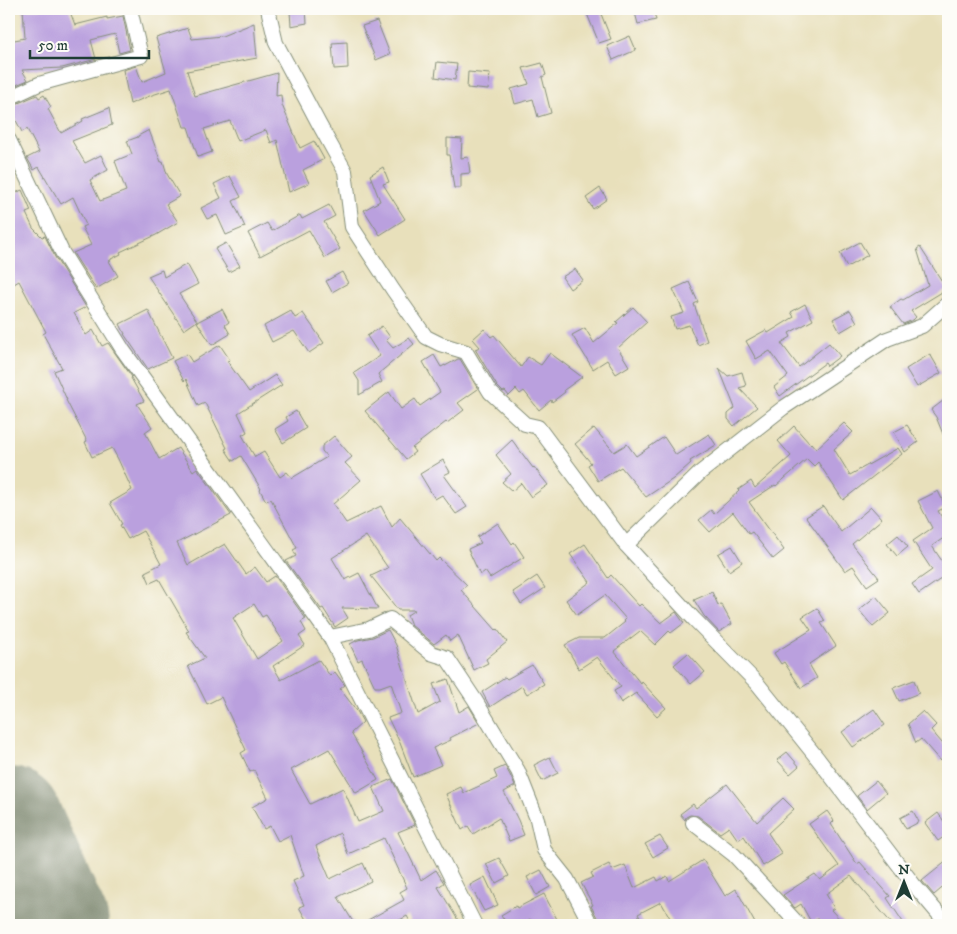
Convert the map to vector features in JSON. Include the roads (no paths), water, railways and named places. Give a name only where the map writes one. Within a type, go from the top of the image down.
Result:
[{"type":"street","points":[[9,98],[39,84],[141,56],[130,9]]},
{"type":"street","points":[[268,9],[276,43],[345,171],[352,227],[426,337],[440,344],[466,352],[490,392],[525,424],[538,427],[626,545],[694,619],[757,683],[818,759],[914,885],[948,925]]},
{"type":"street","points":[[9,140],[62,252],[123,350],[330,637],[475,925]]},
{"type":"street","points":[[626,545],[701,472],[783,408],[887,339],[922,326],[948,303]]},
{"type":"street","points":[[330,637],[369,629],[390,619],[431,652],[447,658],[476,700],[518,771],[537,819],[544,850],[567,879],[591,925]]},
{"type":"street","points":[[693,822],[734,855],[799,925]]}]
